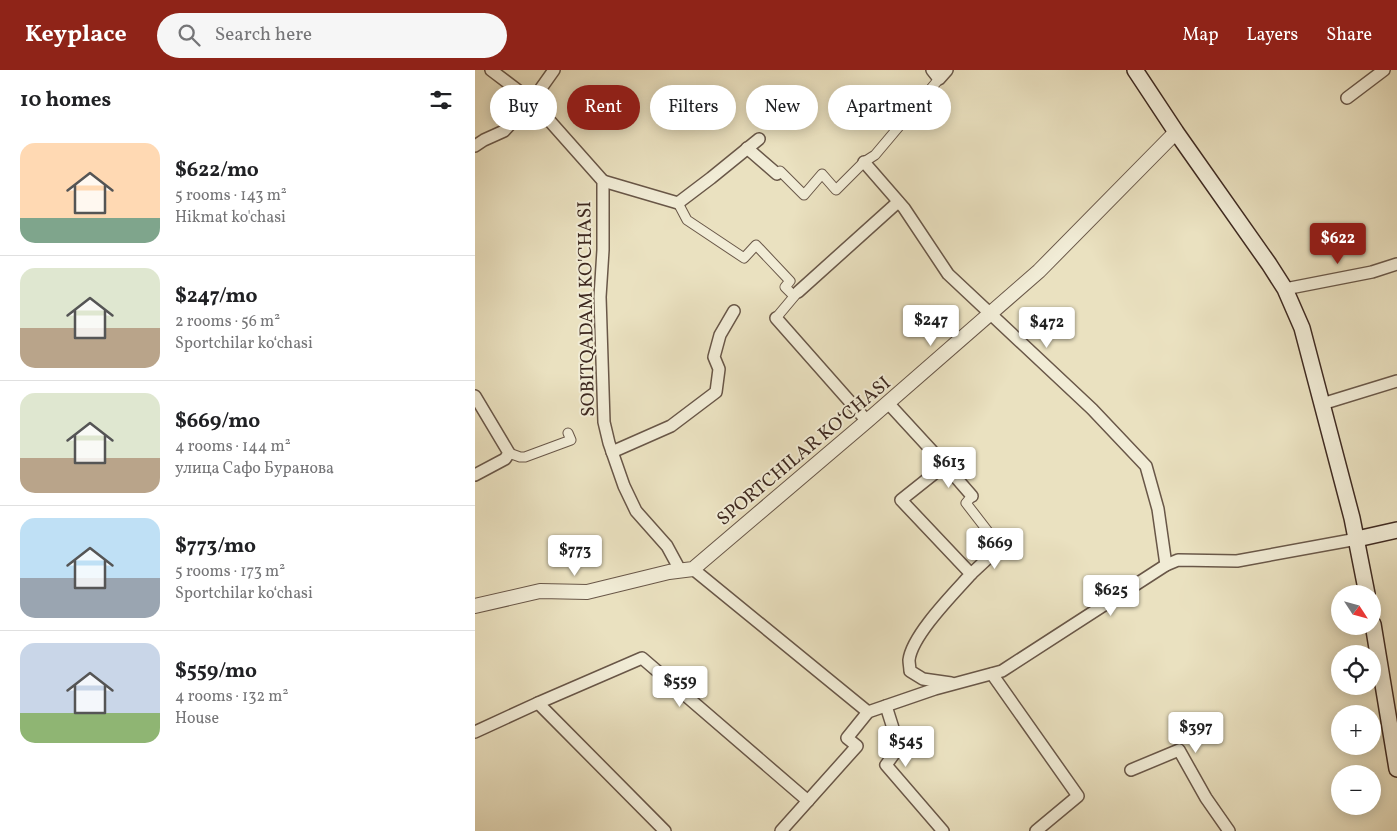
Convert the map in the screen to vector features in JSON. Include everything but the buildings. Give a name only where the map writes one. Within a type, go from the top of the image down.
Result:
[{"type":"main road","points":[[1135,70],[1285,289],[1302,328],[1357,539],[1365,585]]},
{"type":"main road","points":[[1357,539],[1397,530]]},
{"type":"main road","points":[[1375,635],[1397,770]]},
{"type":"street","name":"SOBITQADAM KO'CHASI","points":[[491,70],[511,85]]},
{"type":"street","points":[[543,85],[554,70]]},
{"type":"street","points":[[1347,98],[1384,70]]},
{"type":"street","points":[[747,148],[777,174],[780,171],[804,195],[822,174],[836,190],[864,162],[875,156],[939,73]]},
{"type":"street","name":"SOBITQADAM KO'CHASI","points":[[557,129],[603,181],[603,250],[600,297],[604,422],[612,452],[624,486],[636,511],[686,570]]},
{"type":"street","points":[[475,146],[505,130]]},
{"type":"street","name":"SPORTCHILAR KO‘CHASI","points":[[475,606],[540,591],[587,592],[686,570],[867,421],[1039,271],[1176,132]]},
{"type":"street","points":[[678,203],[759,138]]},
{"type":"street","points":[[864,162],[899,202],[948,274],[1092,409],[1146,466],[1158,509],[1167,565]]},
{"type":"street","points":[[603,181],[678,203],[687,220],[744,258],[756,245],[790,281],[785,287],[796,294]]},
{"type":"street","points":[[867,421],[776,318],[796,294],[899,202]]},
{"type":"street","points":[[1285,289],[1372,272],[1397,264]]},
{"type":"street","points":[[612,452],[671,426],[716,392],[719,369],[714,357],[720,335],[734,312]]},
{"type":"street","points":[[1322,404],[1397,381]]},
{"type":"street","points":[[475,396],[509,453],[525,457],[571,440],[568,433]]},
{"type":"street","points":[[888,402],[973,496],[966,503],[1000,547],[971,574],[935,615],[915,644],[909,660],[911,671],[923,679],[957,683]]},
{"type":"street","points":[[475,475],[505,459],[509,453]]},
{"type":"street","points":[[945,465],[901,500],[971,574]]},
{"type":"street","points":[[781,831],[857,746],[847,738],[868,712],[957,683],[1002,671],[1167,565],[1178,560],[1237,561],[1357,539]]},
{"type":"street","points":[[686,570],[868,712]]},
{"type":"street","points":[[475,732],[642,658],[808,801]]},
{"type":"street","points":[[992,674],[1078,796],[1036,831]]},
{"type":"street","points":[[538,703],[665,831]]},
{"type":"street","points":[[886,706],[899,747],[886,765],[943,831]]},
{"type":"street","points":[[1131,770],[1179,750],[1206,798],[1229,831]]}]
